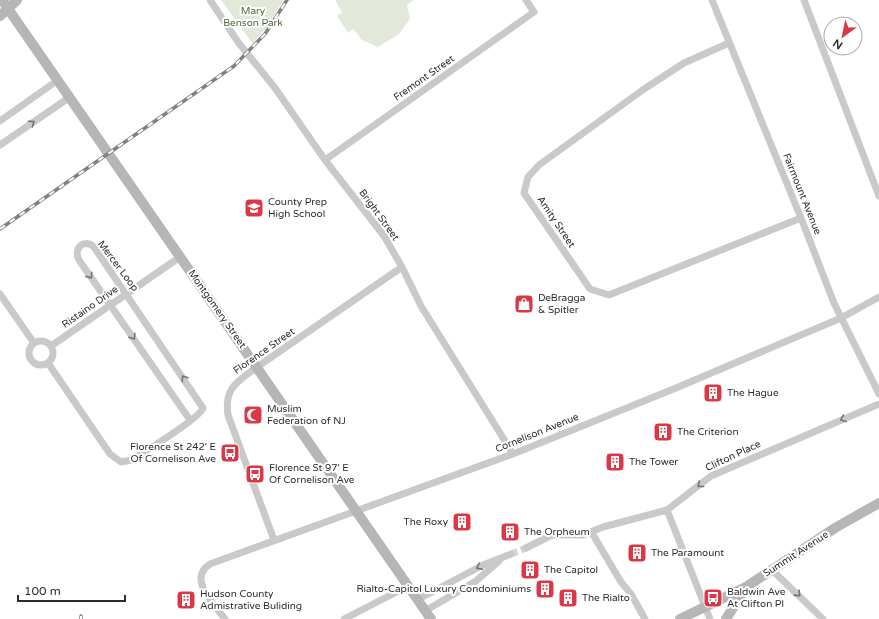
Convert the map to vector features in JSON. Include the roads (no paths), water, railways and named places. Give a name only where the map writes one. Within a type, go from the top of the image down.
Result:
[{"type":"main road","points":[[0,16],[5,4],[17,0]]},
{"type":"main road","name":"Montgomery Street","points":[[5,4],[428,615]]},
{"type":"main road","name":"Summit Avenue","points":[[726,619],[746,587],[835,528],[879,503]]},
{"type":"main road","points":[[680,619],[746,587]]},
{"type":"street","name":"Bright Street","points":[[210,0],[238,42],[275,88],[325,160],[375,224],[402,266],[421,306],[514,454]]},
{"type":"street","name":"Fremont Street","points":[[325,160],[534,12],[526,0]]},
{"type":"street","name":"Fairmount Avenue","points":[[712,0],[841,318],[879,394]]},
{"type":"street","points":[[804,0],[879,196]]},
{"type":"street","name":"Amity Street","points":[[729,43],[691,59],[644,89],[544,161],[528,177],[524,193],[590,289],[609,295],[801,218]]},
{"type":"street","points":[[0,120],[58,80]]},
{"type":"street","points":[[0,145],[70,98]]},
{"type":"street","name":"Mercer Loop","points":[[48,363],[110,454],[121,462],[132,460],[190,420],[202,411],[203,408],[127,293],[94,247],[88,243],[80,245],[77,250],[77,257],[190,420]]},
{"type":"street","name":"Ristaino Drive","points":[[51,346],[180,257]]},
{"type":"street","name":"Florence Street","points":[[274,540],[228,415],[226,402],[235,384],[257,367],[402,266]]},
{"type":"street","points":[[0,294],[34,343]]},
{"type":"street","name":"Cornelison Avenue","points":[[225,619],[200,583],[200,575],[210,564],[514,454],[676,388],[841,318],[879,297]]},
{"type":"street","points":[[42,341],[51,346],[53,354],[48,363],[39,365],[31,360],[29,350],[34,343],[42,341]]},
{"type":"street","name":"Clifton Place","points":[[667,510],[716,473],[879,404]]},
{"type":"street","points":[[526,548],[552,535],[583,535],[592,533],[603,527],[667,510],[710,619]]},
{"type":"street","points":[[592,533],[645,619]]},
{"type":"street","points":[[428,615],[476,581],[502,559],[511,554]]},
{"type":"street","points":[[418,600],[483,565],[502,559]]},
{"type":"street","points":[[772,570],[823,619]]},
{"type":"street","points":[[344,619],[408,586]]},
{"type":"tunnel","points":[[511,554],[526,548]]},
{"type":"railway","points":[[0,229],[234,66],[265,34],[287,0]]},
{"type":"place","name":"County Prep High School","points":[[254,208]]},
{"type":"place","name":"DeBragga & Spitler","points":[[524,304]]},
{"type":"place","name":"The Hague","points":[[713,393]]},
{"type":"place","name":"Muslim Federation of NJ","points":[[253,415]]},
{"type":"place","name":"The Criterion","points":[[663,432]]},
{"type":"place","name":"Florence St 242' E Of Cornelison Ave","points":[[230,453]]},
{"type":"place","name":"The Tower","points":[[615,462]]},
{"type":"place","name":"Florence St 97' E Of Cornelison Ave","points":[[255,474]]},
{"type":"place","name":"The Roxy","points":[[462,522]]},
{"type":"place","name":"The Orpheum","points":[[510,532]]},
{"type":"place","name":"The Paramount","points":[[637,553]]},
{"type":"place","name":"The Capitol","points":[[530,570]]},
{"type":"place","name":"Rialto-Capitol Luxury Condominiums","points":[[545,589]]},
{"type":"place","name":"The Rialto","points":[[568,598]]},
{"type":"place","name":"Baldwin Ave At Clifton Pl","points":[[713,598]]},
{"type":"place","name":"Hudson County Admistrative Buliding","points":[[186,600]]},
{"type":"park label","name":"Mary Benson Park","points":[[253,16]]}]
